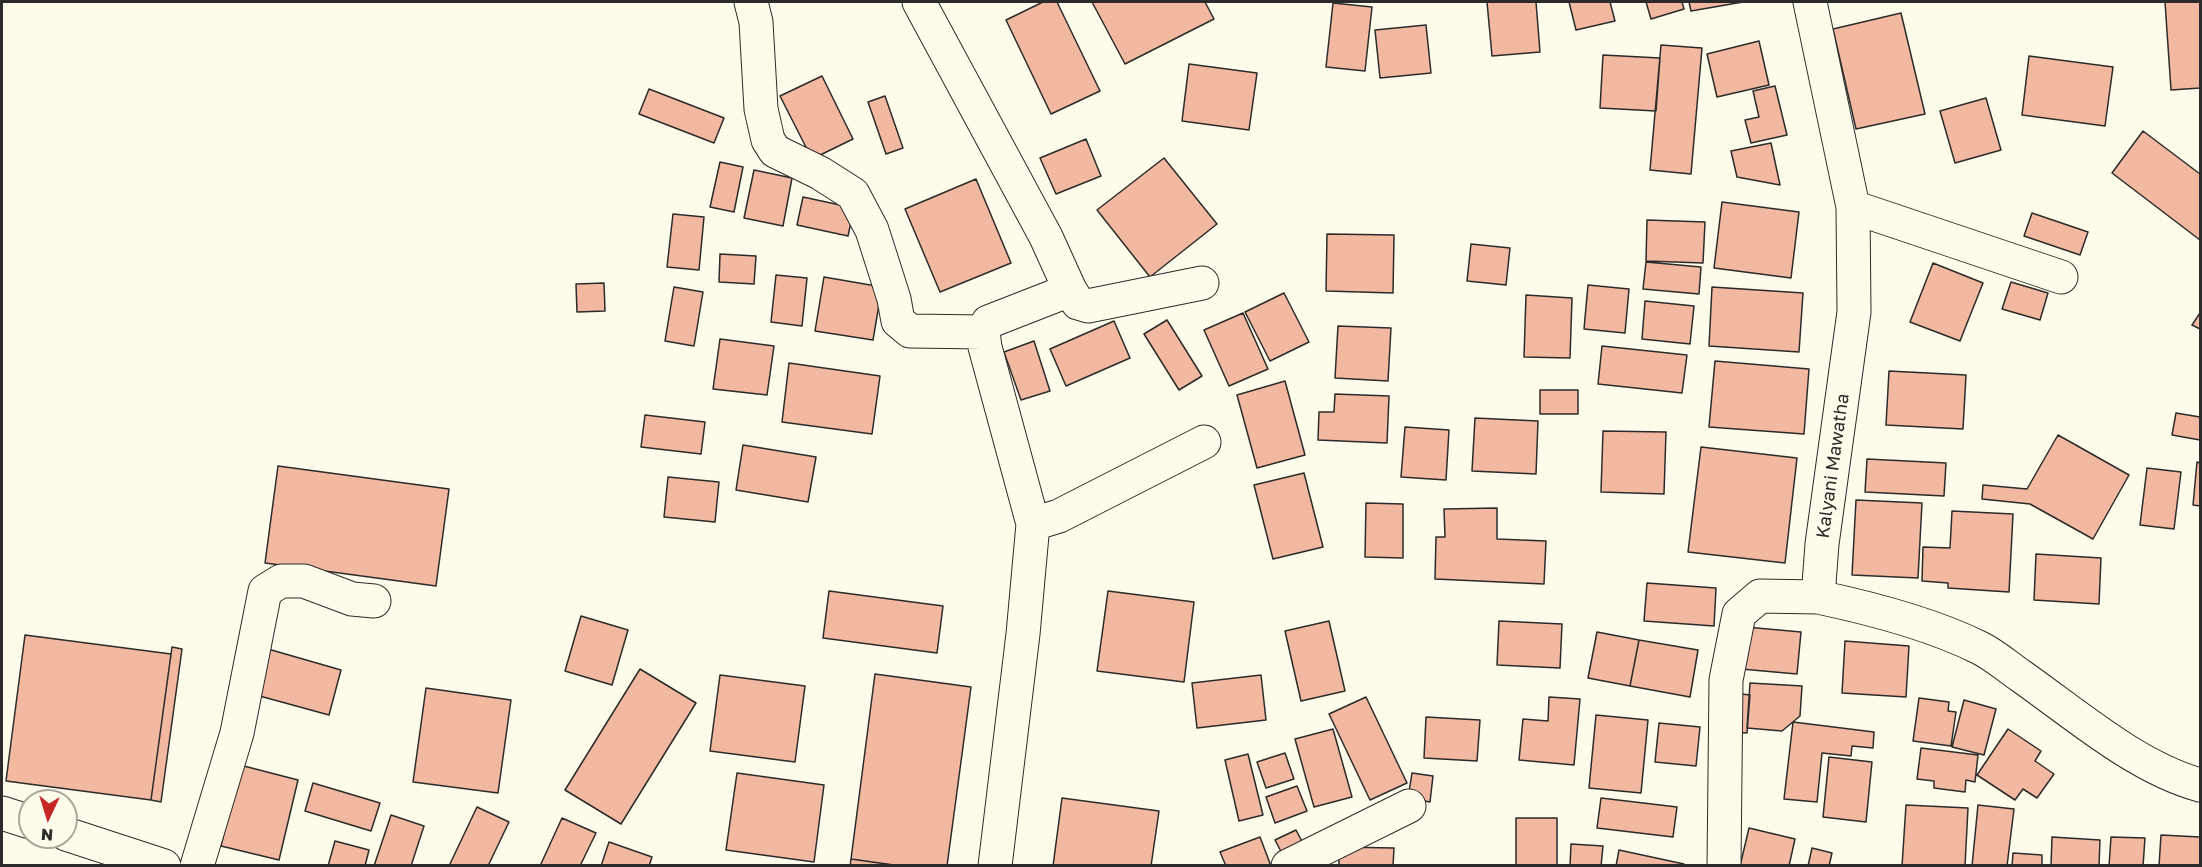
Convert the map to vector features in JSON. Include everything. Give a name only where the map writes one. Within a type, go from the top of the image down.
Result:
[{"type":"street","points":[[751,2],[756,22],[761,109],[768,140],[775,151],[820,173],[853,194],[872,230],[894,299],[898,321],[910,331],[983,332]]},
{"type":"street","points":[[919,2],[1046,237],[1078,303],[1088,306],[1202,283]]},
{"type":"street","name":"Kalyani Mawatha","points":[[1810,2],[1853,207],[1854,312],[1822,544],[1818,597]]},
{"type":"street","points":[[1853,207],[2061,277]]},
{"type":"street","points":[[995,866],[1023,634],[1032,524],[983,332],[988,321],[1070,290]]},
{"type":"street","points":[[1032,524],[1059,516],[1204,442]]},
{"type":"street","points":[[197,866],[237,734],[265,591],[281,581],[304,581],[352,599],[374,601]]},
{"type":"street","points":[[1724,866],[1726,680],[1739,614],[1760,596],[1818,597],[1867,608],[1980,648],[2155,768],[2200,785]]},
{"type":"street","points":[[1288,866],[1409,806]]},
{"type":"street","points":[[2,813],[18,818]]},
{"type":"street","points":[[78,838],[164,866]]},
{"type":"building","points":[[1043,2],[1057,2],[1100,91],[1051,114],[1006,20]]},
{"type":"building","points":[[1092,2],[1205,2],[1214,19],[1125,64]]},
{"type":"building","points":[[1487,2],[1536,2],[1540,52],[1492,56]]},
{"type":"building","points":[[1569,2],[1610,2],[1615,21],[1576,30]]},
{"type":"building","points":[[1646,2],[1682,2],[1684,9],[1651,19]]},
{"type":"building","points":[[1689,2],[1743,2],[1691,11]]},
{"type":"building","points":[[2165,2],[2200,2],[2200,88],[2171,90]]},
{"type":"building","points":[[1333,3],[1372,7],[1365,71],[1326,67]]},
{"type":"building","points":[[1901,13],[1925,114],[1856,129],[1833,29]]},
{"type":"building","points":[[1426,25],[1431,73],[1380,78],[1375,30]]},
{"type":"building","points":[[1759,41],[1769,85],[1717,97],[1707,54]]},
{"type":"building","points":[[1661,45],[1702,48],[1691,174],[1650,170]]},
{"type":"building","points":[[1603,55],[1660,58],[1656,111],[1600,108]]},
{"type":"building","points":[[2029,56],[2113,67],[2105,126],[2022,115]]},
{"type":"building","points":[[1189,64],[1257,73],[1249,130],[1182,121]]},
{"type":"building","points":[[822,76],[853,139],[812,159],[780,96]]},
{"type":"building","points":[[1775,86],[1787,135],[1751,143],[1745,120],[1759,117],[1753,91]]},
{"type":"building","points":[[649,89],[724,118],[714,143],[639,114]]},
{"type":"building","points":[[885,96],[903,148],[886,154],[868,102]]},
{"type":"building","points":[[1986,98],[2001,150],[1955,163],[1940,111]]},
{"type":"building","points":[[2143,131],[2200,174],[2200,240],[2112,173]]},
{"type":"building","points":[[1086,139],[1101,176],[1056,194],[1040,158]]},
{"type":"building","points":[[1771,143],[1780,185],[1737,177],[1731,151]]},
{"type":"building","points":[[1164,158],[1217,224],[1150,277],[1097,210]]},
{"type":"building","points":[[720,162],[743,167],[734,212],[710,207]]},
{"type":"building","points":[[754,170],[792,178],[783,226],[744,218]]},
{"type":"building","points":[[976,179],[1011,263],[940,292],[905,209]]},
{"type":"building","points":[[803,197],[854,208],[848,236],[797,225]]},
{"type":"building","points":[[1722,202],[1799,212],[1791,278],[1714,268]]},
{"type":"building","points":[[2032,213],[2088,232],[2080,255],[2024,236]]},
{"type":"building","points":[[673,214],[704,217],[699,270],[667,267]]},
{"type":"building","points":[[1647,220],[1705,222],[1703,263],[1646,261]]},
{"type":"building","points":[[1327,234],[1394,235],[1393,293],[1326,291]]},
{"type":"building","points":[[1471,244],[1510,248],[1506,285],[1467,281]]},
{"type":"building","points":[[720,254],[756,256],[754,284],[719,282]]},
{"type":"building","points":[[1646,262],[1701,267],[1699,294],[1643,289]]},
{"type":"building","points":[[1933,263],[1983,283],[1960,341],[1910,322]]},
{"type":"building","points":[[776,275],[807,278],[802,326],[771,322]]},
{"type":"building","points":[[824,277],[882,287],[873,340],[815,331]]},
{"type":"building","points":[[2011,282],[2048,293],[2040,320],[2002,309]]},
{"type":"building","points":[[604,283],[605,311],[577,312],[576,284]]},
{"type":"building","points":[[1588,285],[1629,289],[1625,333],[1584,329]]},
{"type":"building","points":[[674,287],[703,292],[694,346],[665,341]]},
{"type":"building","points":[[1712,287],[1803,293],[1799,352],[1709,346]]},
{"type":"building","points":[[1284,293],[1309,342],[1270,361],[1245,312]]},
{"type":"building","points":[[1526,295],[1572,298],[1570,358],[1524,357]]},
{"type":"building","points":[[1645,301],[1694,306],[1690,344],[1642,339]]},
{"type":"building","points":[[1243,313],[1268,369],[1229,386],[1204,330]]},
{"type":"building","points":[[2200,313],[2200,329],[2192,325]]},
{"type":"building","points":[[1167,320],[1202,376],[1179,390],[1144,334]]},
{"type":"building","points":[[1114,321],[1130,358],[1066,386],[1050,349]]},
{"type":"building","points":[[1338,326],[1391,328],[1388,381],[1335,378]]},
{"type":"building","points":[[720,339],[774,346],[767,395],[713,389]]},
{"type":"building","points":[[1034,341],[1050,391],[1021,400],[1004,352]]},
{"type":"building","points":[[1602,346],[1687,355],[1682,393],[1598,384]]},
{"type":"building","points":[[1715,361],[1809,369],[1804,434],[1709,427]]},
{"type":"building","points":[[789,363],[880,376],[872,434],[782,422]]},
{"type":"building","points":[[1889,371],[1966,375],[1963,429],[1886,425]]},
{"type":"building","points":[[1285,381],[1305,455],[1257,468],[1237,395]]},
{"type":"building","points":[[1540,390],[1578,390],[1578,414],[1540,414]]},
{"type":"building","points":[[1335,394],[1389,396],[1387,443],[1318,440],[1319,412],[1334,412]]},
{"type":"building","points":[[2176,413],[2200,417],[2200,440],[2172,435]]},
{"type":"building","points":[[645,415],[705,422],[701,454],[641,447]]},
{"type":"building","points":[[1475,418],[1538,421],[1536,474],[1472,471]]},
{"type":"building","points":[[1405,427],[1449,430],[1446,480],[1401,477]]},
{"type":"building","points":[[1603,431],[1666,432],[1664,494],[1601,492]]},
{"type":"building","points":[[2058,435],[2129,475],[2093,539],[2030,504],[1982,499],[1983,485],[2027,489]]},
{"type":"building","points":[[743,445],[816,457],[808,502],[736,490]]},
{"type":"building","points":[[1701,447],[1797,458],[1785,563],[1688,552]]},
{"type":"building","points":[[1867,459],[1946,463],[1944,496],[1865,492]]},
{"type":"building","points":[[2197,462],[2200,463],[2200,506],[2193,505]]},
{"type":"building","points":[[278,466],[449,489],[436,586],[265,563]]},
{"type":"building","points":[[2147,468],[2181,472],[2174,529],[2140,525]]},
{"type":"building","points":[[1304,473],[1323,547],[1273,559],[1254,485]]},
{"type":"building","points":[[668,477],[719,482],[715,522],[664,517]]},
{"type":"building","points":[[1856,500],[1922,503],[1918,578],[1852,575]]},
{"type":"building","points":[[1366,503],[1403,504],[1403,558],[1365,557]]},
{"type":"building","points":[[1497,508],[1497,539],[1546,541],[1544,584],[1435,579],[1436,537],[1445,537],[1444,509]]},
{"type":"building","points":[[1952,511],[2013,514],[2009,592],[1948,588],[1948,583],[1922,581],[1923,547],[1950,548]]},
{"type":"building","points":[[2036,554],[2101,558],[2099,604],[2034,600]]},
{"type":"building","points":[[1647,583],[1716,588],[1714,626],[1644,621]]},
{"type":"building","points":[[829,591],[943,606],[937,653],[823,638]]},
{"type":"building","points":[[1108,591],[1194,602],[1184,682],[1097,671]]},
{"type":"building","points":[[581,616],[628,630],[612,685],[565,671]]},
{"type":"building","points":[[1329,621],[1345,691],[1301,701],[1285,631]]},
{"type":"building","points":[[1499,621],[1562,624],[1560,668],[1497,665]]},
{"type":"building","points":[[1746,627],[1801,632],[1797,674],[1741,669]]},
{"type":"building","points":[[1597,632],[1639,640],[1630,686],[1588,678]]},
{"type":"building","points":[[25,635],[171,654],[151,800],[6,781]]},
{"type":"building","points":[[1639,640],[1698,650],[1690,697],[1630,686]]},
{"type":"building","points":[[1845,641],[1909,646],[1906,697],[1842,693]]},
{"type":"building","points":[[172,647],[182,649],[161,802],[151,800]]},
{"type":"building","points":[[268,649],[341,670],[329,715],[256,695]]},
{"type":"building","points":[[640,669],[696,703],[621,824],[565,790]]},
{"type":"building","points":[[875,674],[971,687],[947,866],[901,866],[851,859]]},
{"type":"building","points":[[720,675],[805,686],[795,762],[710,751]]},
{"type":"building","points":[[1261,675],[1266,720],[1197,728],[1192,683]]},
{"type":"building","points":[[1750,683],[1802,686],[1800,716],[1782,731],[1747,728]]},
{"type":"building","points":[[426,688],[511,700],[498,793],[413,782]]},
{"type":"building","points":[[1733,693],[1750,695],[1747,733],[1730,732]]},
{"type":"building","points":[[1366,697],[1407,783],[1370,800],[1329,714]]},
{"type":"building","points":[[1549,697],[1580,699],[1574,765],[1519,760],[1523,719],[1548,721]]},
{"type":"building","points":[[1919,698],[1949,702],[1948,711],[1956,712],[1951,746],[1913,741]]},
{"type":"building","points":[[1964,700],[1996,709],[1984,755],[1952,747]]},
{"type":"building","points":[[1596,715],[1648,720],[1641,793],[1589,788]]},
{"type":"building","points":[[1426,717],[1480,720],[1477,761],[1424,758]]},
{"type":"building","points":[[1793,722],[1874,732],[1873,748],[1852,746],[1851,756],[1822,753],[1817,802],[1784,799]]},
{"type":"building","points":[[1659,723],[1700,727],[1696,766],[1655,762]]},
{"type":"building","points":[[1333,729],[1352,797],[1314,807],[1295,739]]},
{"type":"building","points":[[2008,729],[2041,751],[2035,761],[2054,774],[2037,798],[2023,789],[2015,800],[1977,775]]},
{"type":"building","points":[[1921,748],[1978,755],[1975,782],[1966,780],[1965,792],[1934,788],[1934,781],[1917,779]]},
{"type":"building","points":[[1285,753],[1294,779],[1266,788],[1257,762]]},
{"type":"building","points":[[1248,754],[1263,815],[1239,821],[1225,760]]},
{"type":"building","points":[[1829,757],[1872,762],[1866,822],[1823,817]]},
{"type":"building","points":[[240,765],[298,780],[279,860],[221,846]]},
{"type":"building","points":[[737,773],[824,785],[814,862],[726,850]]},
{"type":"building","points":[[1412,773],[1433,776],[1430,802],[1408,798]]},
{"type":"building","points":[[313,783],[380,803],[371,831],[305,811]]},
{"type":"building","points":[[1297,786],[1307,811],[1275,823],[1266,797]]},
{"type":"building","points":[[1062,798],[1159,811],[1151,866],[1053,866]]},
{"type":"building","points":[[1601,798],[1677,807],[1673,837],[1597,828]]},
{"type":"building","points":[[1906,805],[1968,808],[1965,866],[1902,866]]},
{"type":"building","points":[[1978,805],[2014,809],[2007,866],[1972,866]]},
{"type":"building","points":[[477,807],[509,822],[488,866],[449,866]]},
{"type":"building","points":[[391,815],[424,826],[411,866],[374,866]]},
{"type":"building","points":[[562,818],[596,833],[580,866],[540,866]]},
{"type":"building","points":[[1516,818],[1557,818],[1557,866],[1516,866]]},
{"type":"building","points":[[1749,828],[1795,839],[1789,866],[1740,866]]},
{"type":"building","points":[[1296,830],[1307,851],[1287,863],[1275,840]]},
{"type":"building","points":[[2161,835],[2200,837],[2200,866],[2159,866]]},
{"type":"building","points":[[1260,837],[1271,866],[1226,866],[1220,852]]},
{"type":"building","points":[[2052,837],[2100,840],[2099,866],[2051,866]]},
{"type":"building","points":[[2111,837],[2145,838],[2143,866],[2109,866]]},
{"type":"building","points":[[335,841],[369,850],[365,866],[328,866]]},
{"type":"building","points":[[609,842],[652,857],[649,866],[601,866]]},
{"type":"building","points":[[1571,844],[1603,846],[1601,866],[1570,866]]},
{"type":"building","points":[[1339,847],[1394,848],[1393,866],[1339,866]]},
{"type":"building","points":[[1812,848],[1832,853],[1829,866],[1808,866]]},
{"type":"building","points":[[1619,850],[1684,864],[1684,866],[1616,866]]},
{"type":"building","points":[[2013,853],[2042,855],[2042,866],[2012,866]]},
{"type":"building","points":[[851,859],[901,866],[850,866]]}]
